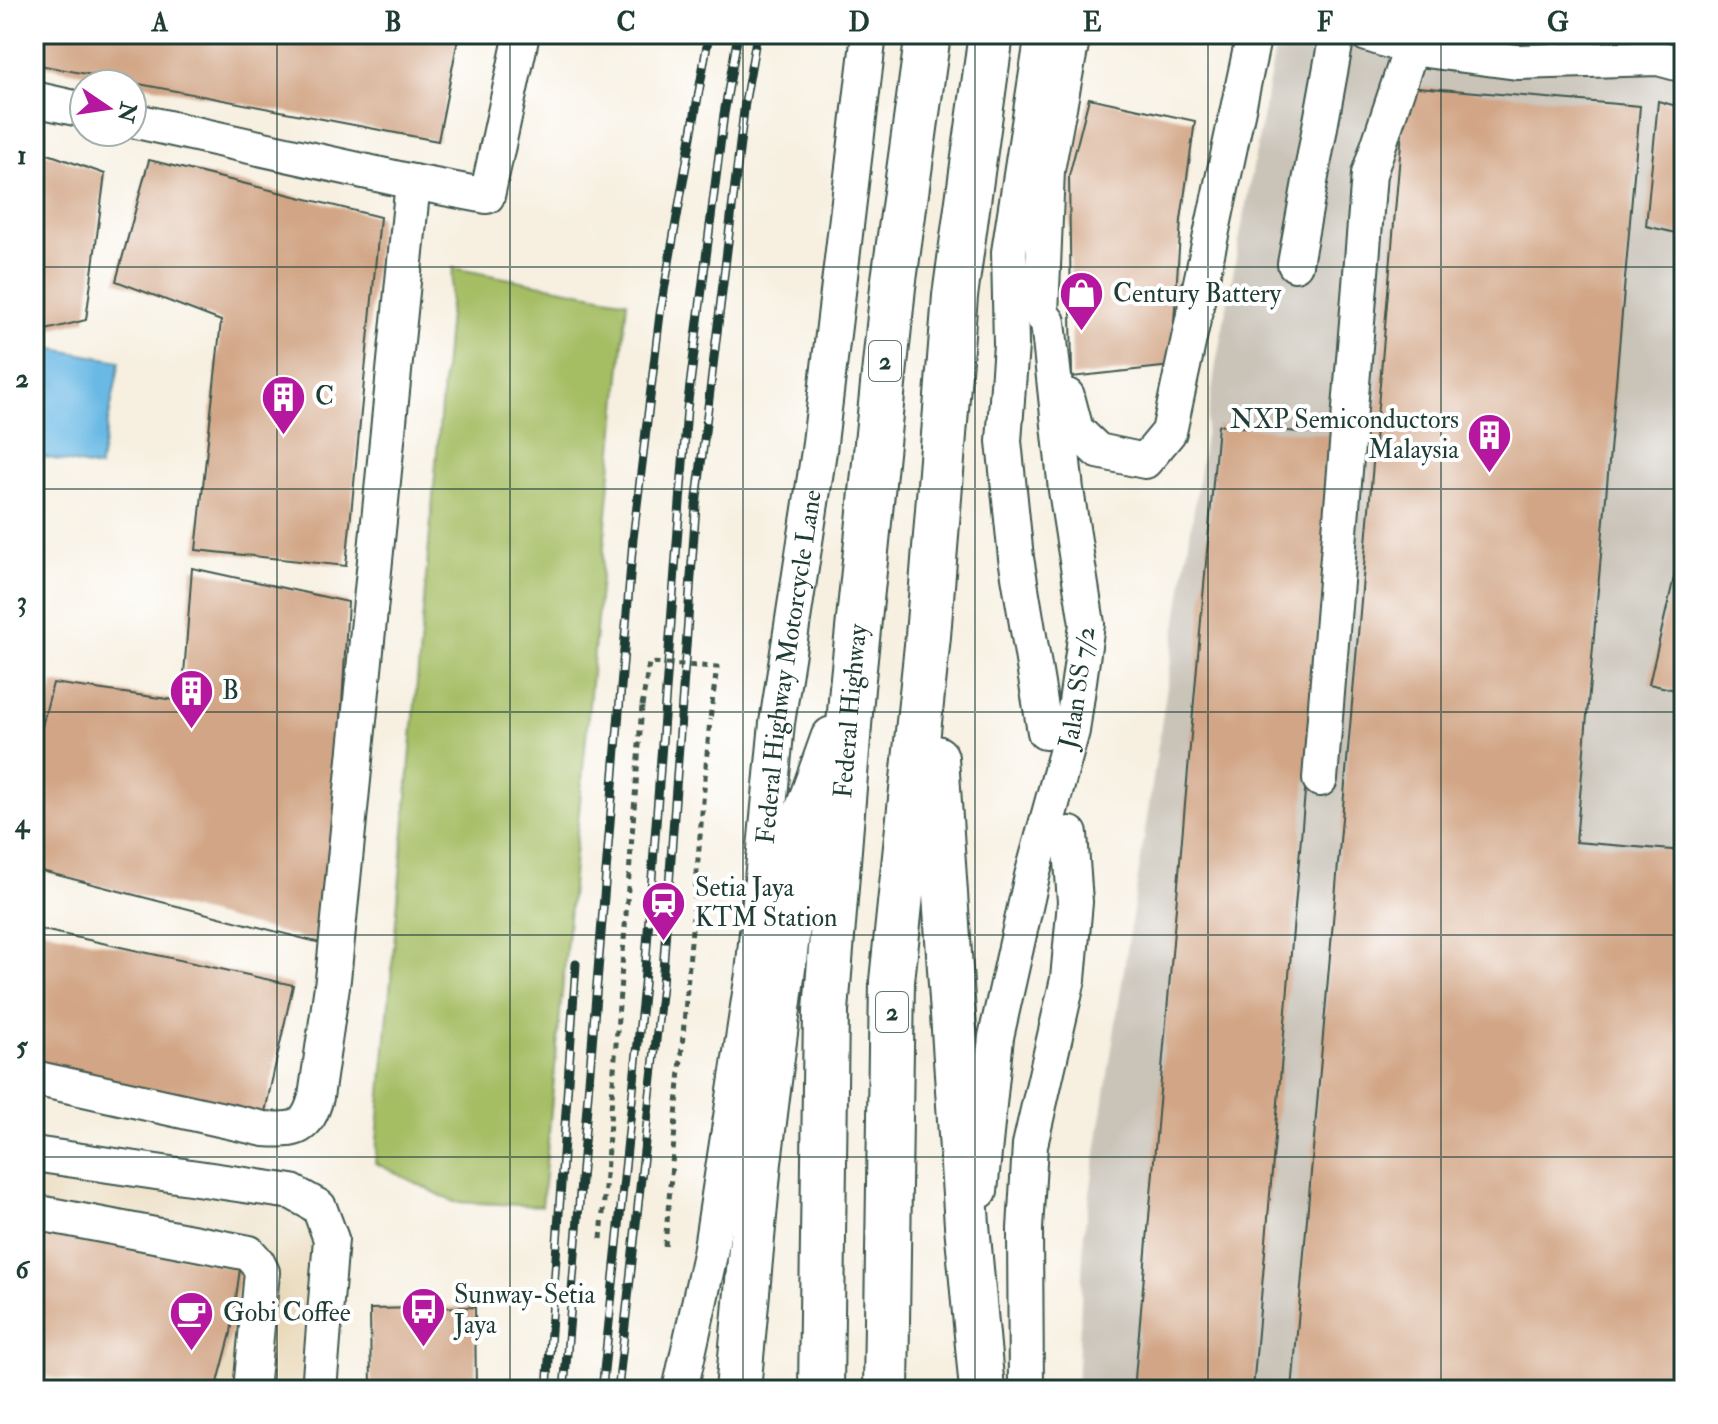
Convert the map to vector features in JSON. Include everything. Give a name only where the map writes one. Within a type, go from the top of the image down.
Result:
[{"type":"highway","name":"Federal Highway","points":[[821,1390],[826,1011],[852,688],[893,287],[928,34]]},
{"type":"highway","name":"2","points":[[886,1390],[892,981],[928,636],[955,296],[991,34]]},
{"type":"highway","points":[[928,636],[965,1194],[982,1390]]},
{"type":"highway","points":[[738,1390],[759,1162],[800,831],[852,688]]},
{"type":"street","points":[[148,124],[487,196],[522,34]]},
{"type":"street","name":"Federal Highway Motorcycle Lane","points":[[680,1390],[710,1254],[753,974],[777,723],[819,451],[869,34]]},
{"type":"street","points":[[1043,34],[1009,252],[1011,345],[1004,441],[1016,558],[1045,732]]},
{"type":"street","name":"Jalan SS 7/2","points":[[977,1338],[981,1177],[996,1037],[1032,876],[1072,731],[1087,624],[1044,318],[1047,170],[1073,34]]},
{"type":"street","points":[[1009,252],[1044,318],[1076,430],[1098,451],[1145,461],[1169,432],[1254,34]]},
{"type":"street","points":[[1295,264],[1337,34]]},
{"type":"street","points":[[1367,34],[1411,48],[1517,62],[1658,58],[1684,65]]},
{"type":"street","points":[[1320,779],[1369,174],[1411,48]]},
{"type":"street","points":[[34,99],[68,106]]},
{"type":"street","points":[[34,1078],[264,1129],[295,1127],[305,1123],[312,1111],[333,979],[413,182]]},
{"type":"street","points":[[1026,1390],[1025,1229],[1030,1145],[1068,979],[1075,902],[1070,834]]},
{"type":"street","points":[[735,1099],[759,1162]]},
{"type":"street","points":[[34,1154],[292,1192],[319,1207],[331,1239],[319,1390]]},
{"type":"street","points":[[981,1177],[1025,1229]]},
{"type":"street","points":[[34,1212],[249,1253],[262,1272],[251,1390]]},
{"type":"street","points":[[1001,1390],[1026,1331]]},
{"type":"path","points":[[601,1239],[642,706],[649,663],[717,667],[665,1246]]},
{"type":"shaded area","points":[[1278,34],[1684,34],[1684,1390],[1077,1390],[1084,1232],[1216,364]]},
{"type":"shaded area","points":[[34,1149],[342,1217],[324,1390],[34,1390]]},
{"type":"green space","points":[[453,268],[627,301],[542,1206],[454,1202],[375,1163]]},
{"type":"water","points":[[42,347],[120,361],[99,468],[34,455],[34,389]]},
{"type":"building","points":[[34,34],[459,34],[438,141],[148,86],[148,68],[68,68],[68,70],[34,64]]},
{"type":"building","name":"NXP Semiconductors Malaysia","points":[[1406,86],[1640,106],[1576,842],[1684,851],[1684,1390],[1292,1390]]},
{"type":"building","points":[[1089,98],[1195,121],[1181,220],[1171,366],[1072,377],[1069,176]]},
{"type":"building","points":[[1658,101],[1684,108],[1684,235],[1646,226]]},
{"type":"building","points":[[34,149],[105,174],[86,320],[34,333]]},
{"type":"building","name":"C","points":[[149,160],[380,217],[346,566],[196,550],[221,321],[116,281]]},
{"type":"building","name":"NXP Semiconductors Malaysia","points":[[1218,425],[1336,435],[1253,1390],[1134,1390]]},
{"type":"building","points":[[1684,539],[1684,692],[1649,684]]},
{"type":"building","name":"B","points":[[192,568],[348,602],[328,945],[34,869],[34,758],[53,683],[182,701]]},
{"type":"building","points":[[34,928],[293,985],[263,1121],[34,1070]]},
{"type":"building","points":[[34,1227],[240,1269],[231,1333],[216,1390],[113,1390],[34,1373]]},
{"type":"building","name":"Sunway-Setia Jaya","points":[[475,1307],[476,1390],[371,1390],[370,1309]]},
{"type":"railway","points":[[564,1390],[633,539],[660,314],[709,34]]},
{"type":"railway","points":[[602,1390],[644,985],[687,409],[724,114],[738,34]]},
{"type":"railway","points":[[618,1390],[662,985],[696,506],[745,102],[757,34]]},
{"type":"railway","points":[[547,1390],[576,964]]},
{"type":"place","name":"Century Battery","points":[[1082,333]]},
{"type":"place","name":"C","points":[[284,436]]},
{"type":"place","name":"NXP Semiconductors Malaysia","points":[[1490,474]]},
{"type":"place","name":"B","points":[[191,730]]},
{"type":"place","name":"Setia Jaya KTM Station","points":[[664,942]]},
{"type":"place","name":"Sunway-Setia Jaya","points":[[423,1349]]},
{"type":"place","name":"Gobi Coffee","points":[[192,1352]]}]
